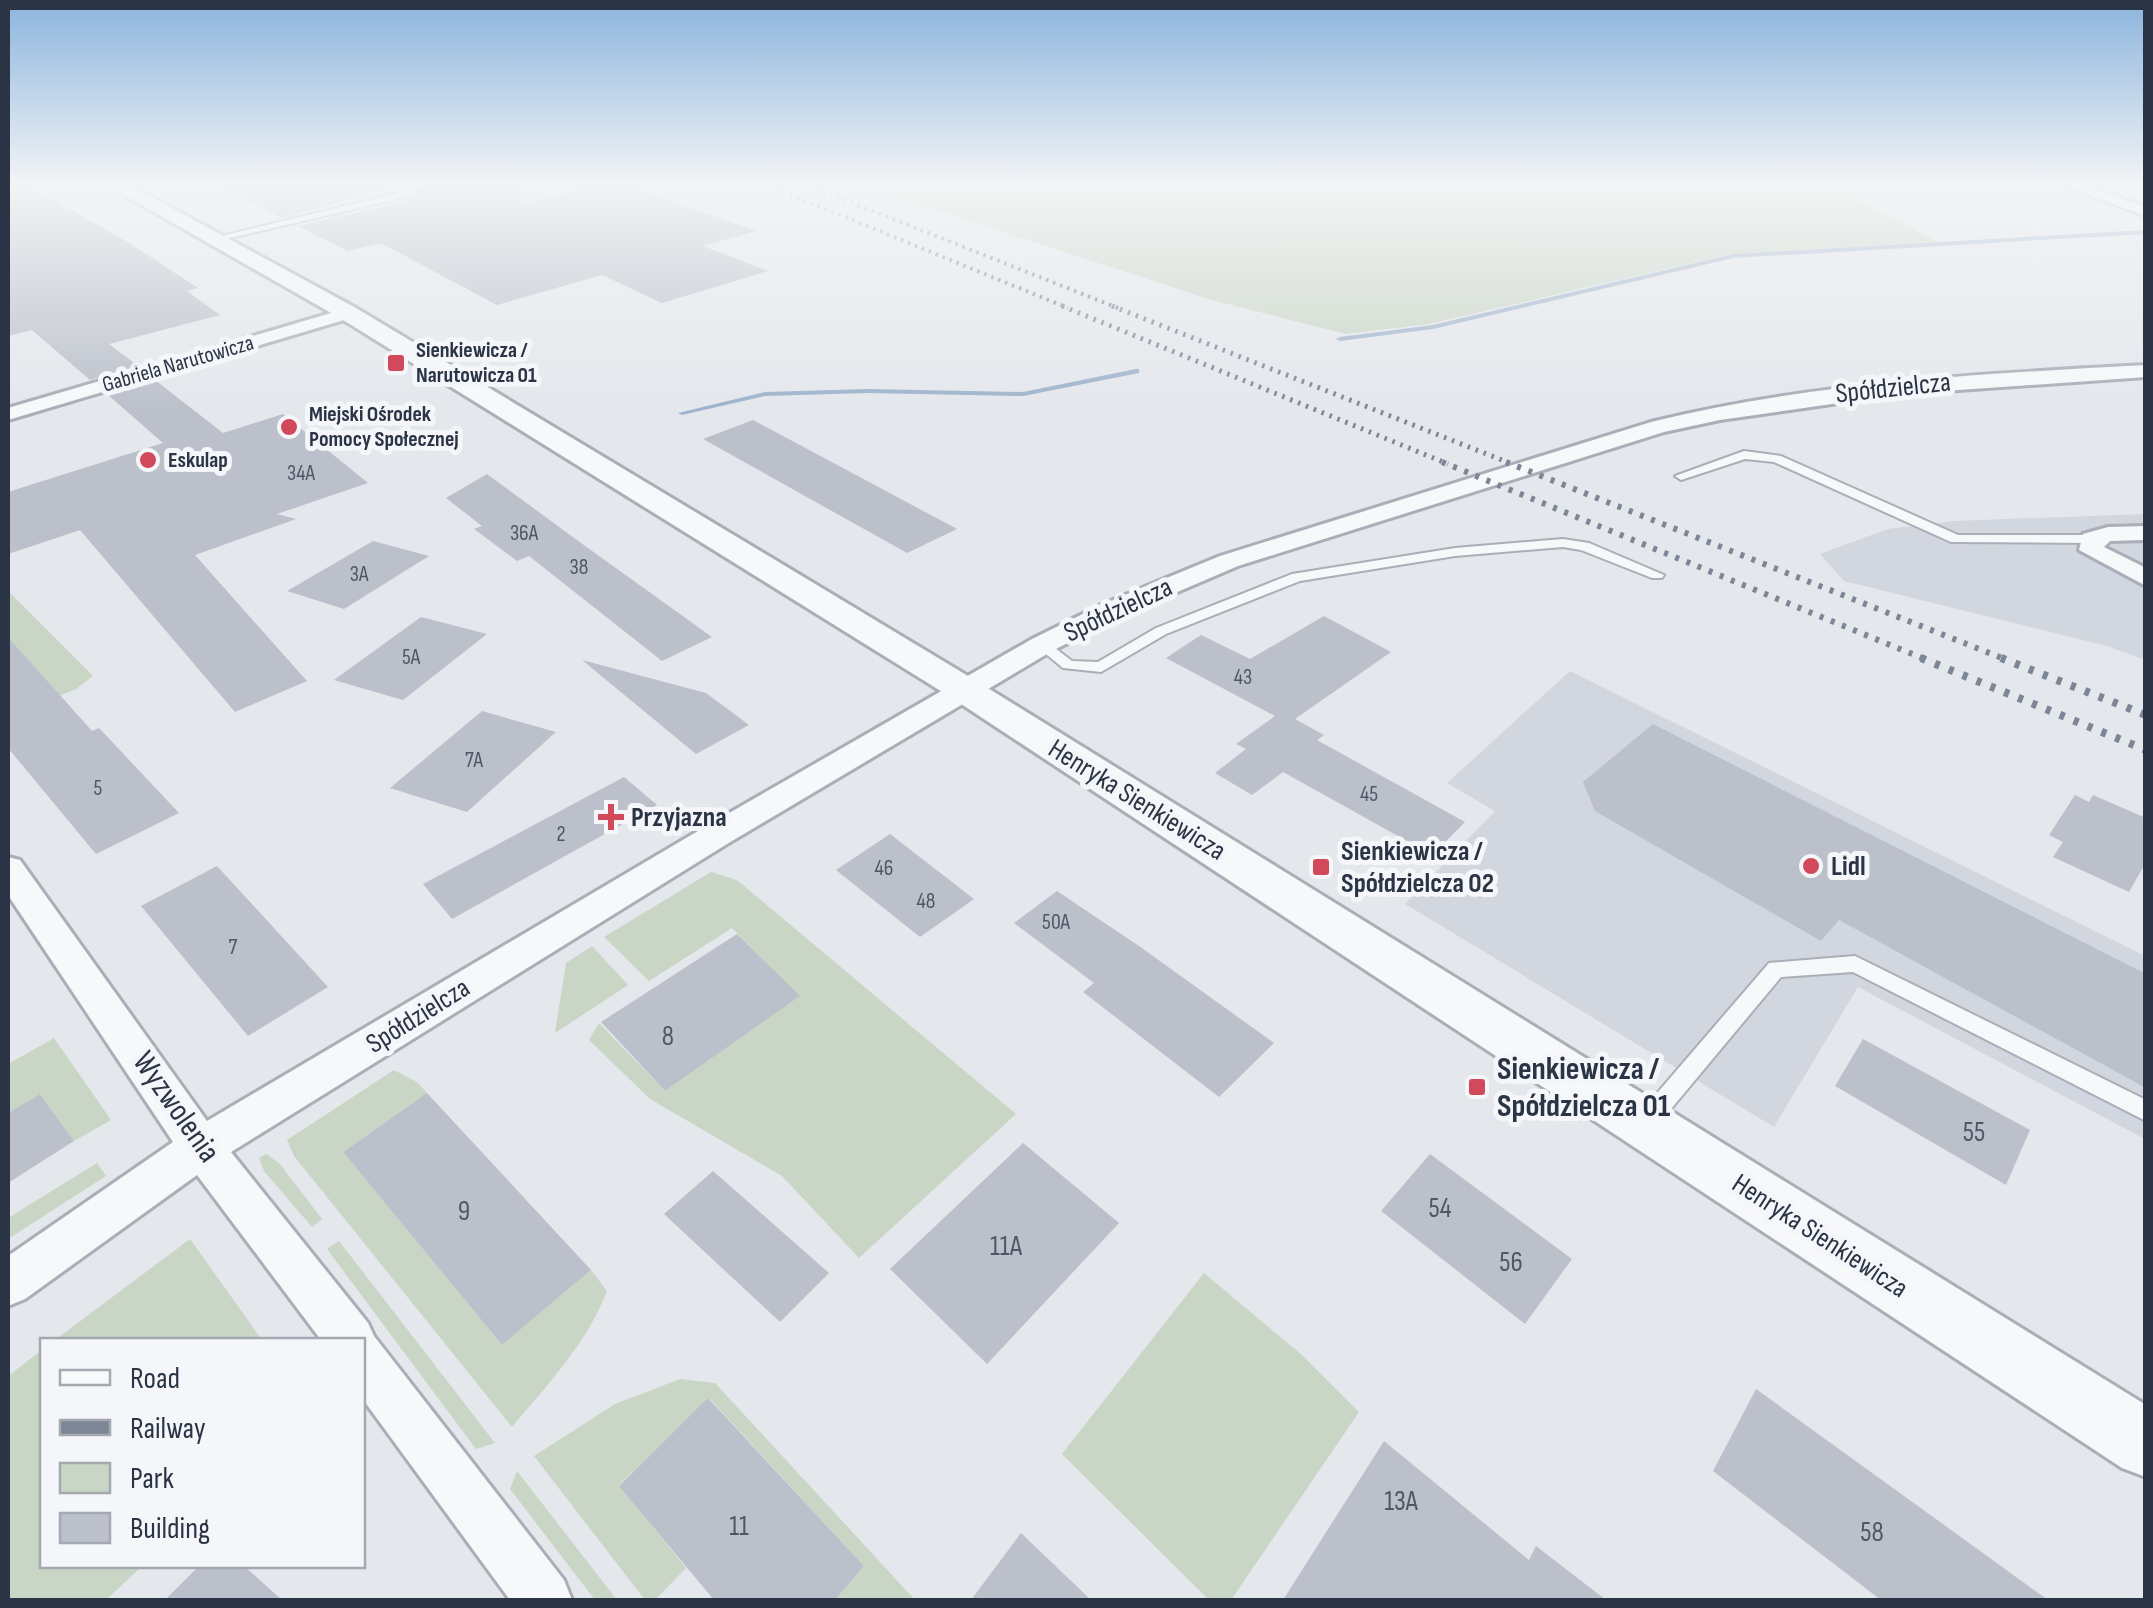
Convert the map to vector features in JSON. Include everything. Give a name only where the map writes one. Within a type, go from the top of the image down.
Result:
[{"type":"street","name":"Henryka Sienkiewicza","points":[[248,258],[348,313],[965,690],[2146,1444]]},
{"type":"street","name":"Gabriela Narutowicza","points":[[8,414],[348,313]]},
{"type":"street","name":"Spółdzielcza","points":[[8,1284],[202,1147],[715,836],[1042,645],[1110,611],[1228,561],[1660,427],[1774,402],[1878,387],[2146,371]]},
{"type":"street","points":[[2146,533],[2108,534],[2092,540],[2092,550],[2146,578]]},
{"type":"street","name":"Wyzwolenia","points":[[8,869],[202,1147],[349,1338]]},
{"type":"street","points":[[365,1360],[544,1600]]},
{"type":"lane","points":[[1681,476],[1744,455],[1777,458],[1956,538],[2092,540]]},
{"type":"lane","points":[[1042,645],[1068,665],[1082,669],[1102,667],[1161,631],[1297,577],[1455,552],[1563,542],[1657,574]]},
{"type":"lane","points":[[1644,1124],[1776,969],[1855,964],[2146,1111]]},
{"type":"shaded area","points":[[2145,514],[2145,660],[2107,646],[1844,581],[1820,554],[1888,529],[1954,521]]},
{"type":"shaded area","points":[[1570,671],[2145,956],[2145,1139],[1858,987],[1774,1127],[1405,904],[1495,811],[1447,783]]},
{"type":"green space","points":[[1083,258],[1713,258],[1429,324],[1346,334],[1212,300]]},
{"type":"green space","points":[[8,591],[93,676],[76,689],[8,717],[8,713],[57,692],[8,637]]},
{"type":"green space","points":[[711,872],[737,880],[1016,1114],[859,1258],[782,1176],[650,1099],[589,1040],[599,1023],[665,1091],[799,996],[732,928],[649,981],[604,937]]},
{"type":"green space","points":[[592,946],[628,985],[555,1033],[566,963]]},
{"type":"green space","points":[[54,1038],[111,1120],[74,1141],[40,1094],[8,1113],[8,1064]]},
{"type":"green space","points":[[394,1070],[417,1082],[427,1093],[343,1152],[502,1345],[591,1270],[607,1291],[578,1346],[512,1427],[294,1156],[287,1140]]},
{"type":"green space","points":[[266,1154],[279,1163],[322,1219],[312,1227],[264,1171],[259,1158]]},
{"type":"green space","points":[[97,1163],[106,1176],[8,1239],[8,1218]]},
{"type":"green space","points":[[190,1239],[261,1338],[58,1338]]},
{"type":"green space","points":[[339,1241],[495,1443],[476,1449],[327,1249]]},
{"type":"green space","points":[[1204,1273],[1302,1355],[1359,1412],[1231,1600],[1209,1600],[1062,1454]]},
{"type":"green space","points":[[40,1352],[40,1568],[140,1568],[106,1600],[8,1600],[8,1376]]},
{"type":"green space","points":[[680,1379],[715,1383],[915,1600],[835,1600],[864,1566],[709,1398],[619,1485],[686,1568],[655,1600],[645,1600],[534,1456],[615,1404]]},
{"type":"green space","points":[[517,1471],[617,1600],[595,1600],[510,1489]]},
{"type":"building","points":[[8,258],[152,258],[198,288],[187,291],[220,315],[109,344],[138,366],[90,380],[32,330],[8,336]]},
{"type":"building","points":[[409,258],[734,258],[768,271],[662,303],[602,275],[497,305]]},
{"type":"building","points":[[155,380],[223,433],[283,414],[368,483],[277,514],[296,519],[195,555],[307,681],[235,712],[80,530],[8,554],[8,492],[163,443],[107,394]]},
{"type":"building","points":[[753,420],[957,529],[907,553],[703,439]]},
{"type":"building","points":[[487,474],[712,637],[662,661],[529,556],[517,561],[474,529],[482,526],[446,498]]},
{"type":"building","points":[[373,541],[429,556],[344,609],[287,591]]},
{"type":"building","points":[[1324,616],[1391,652],[1295,719],[1324,735],[1317,740],[1465,822],[1432,855],[1283,772],[1252,795],[1215,773],[1246,749],[1236,744],[1275,716],[1166,658],[1201,635],[1250,659]]},
{"type":"building","points":[[421,617],[487,634],[403,700],[334,680]]},
{"type":"building","points":[[8,637],[92,731],[99,728],[179,813],[96,854],[8,748]]},
{"type":"building","points":[[582,660],[706,693],[749,725],[696,754]]},
{"type":"building","points":[[482,711],[556,732],[467,812],[390,788]]},
{"type":"building","name":"Lidl","points":[[1653,724],[2146,974],[2146,1088],[1839,920],[1821,941],[1595,811],[1583,782]]},
{"type":"building","points":[[624,777],[657,805],[452,919],[423,884]]},
{"type":"building","points":[[2075,795],[2089,802],[2093,795],[2146,818],[2146,862],[2129,892],[2053,857],[2063,842],[2049,835]]},
{"type":"building","points":[[890,834],[974,899],[920,937],[836,870]]},
{"type":"building","points":[[217,866],[328,987],[248,1036],[141,906]]},
{"type":"building","points":[[1057,891],[1274,1043],[1219,1097],[1083,992],[1094,983],[1014,923]]},
{"type":"building","points":[[737,934],[800,996],[665,1091],[601,1022]]},
{"type":"building","points":[[1863,1039],[2030,1130],[2006,1185],[1835,1086]]},
{"type":"building","points":[[427,1093],[591,1270],[502,1345],[343,1152]]},
{"type":"building","points":[[40,1094],[74,1141],[8,1183],[8,1113]]},
{"type":"building","points":[[1023,1143],[1119,1223],[987,1364],[890,1269]]},
{"type":"building","points":[[1430,1154],[1572,1259],[1525,1324],[1381,1211]]},
{"type":"building","points":[[713,1171],[829,1273],[780,1322],[664,1214]]},
{"type":"building","points":[[1756,1389],[2048,1600],[1881,1600],[1713,1471]]},
{"type":"building","points":[[708,1398],[864,1566],[835,1600],[714,1600],[619,1486]]},
{"type":"building","points":[[1384,1441],[1529,1560],[1536,1546],[1606,1600],[1283,1600]]},
{"type":"building","points":[[1021,1533],[1091,1600],[971,1600]]},
{"type":"building","points":[[197,1568],[246,1568],[282,1600],[165,1600]]},
{"type":"waterway","points":[[1340,339],[1433,327],[1724,258]]},
{"type":"waterway","points":[[682,413],[765,394],[1023,394],[1136,371]]},
{"type":"railway","points":[[946,258],[1068,308]]},
{"type":"railway","points":[[992,258],[1118,308]]},
{"type":"railway","points":[[1062,306],[1448,464]]},
{"type":"railway","points":[[1112,306],[1512,464]]},
{"type":"railway","points":[[1442,462],[1927,660]]},
{"type":"railway","points":[[1506,462],[2007,660]]},
{"type":"railway","points":[[1921,658],[2146,750]]},
{"type":"railway","points":[[2001,658],[2146,715]]},
{"type":"place","name":"Sienkiewicza / Narutowicza 01","points":[[396,363]]},
{"type":"place","name":"Miejski Ośrodek Pomocy Społecznej","points":[[289,427]]},
{"type":"place","name":"Eskulap","points":[[148,460]]},
{"type":"place","name":"Przyjazna","points":[[611,817]]},
{"type":"place","name":"Lidl","points":[[1811,866]]},
{"type":"place","name":"Sienkiewicza / Spółdzielcza 02","points":[[1321,867]]},
{"type":"place","name":"Sienkiewicza / Spółdzielcza 01","points":[[1477,1087]]}]
